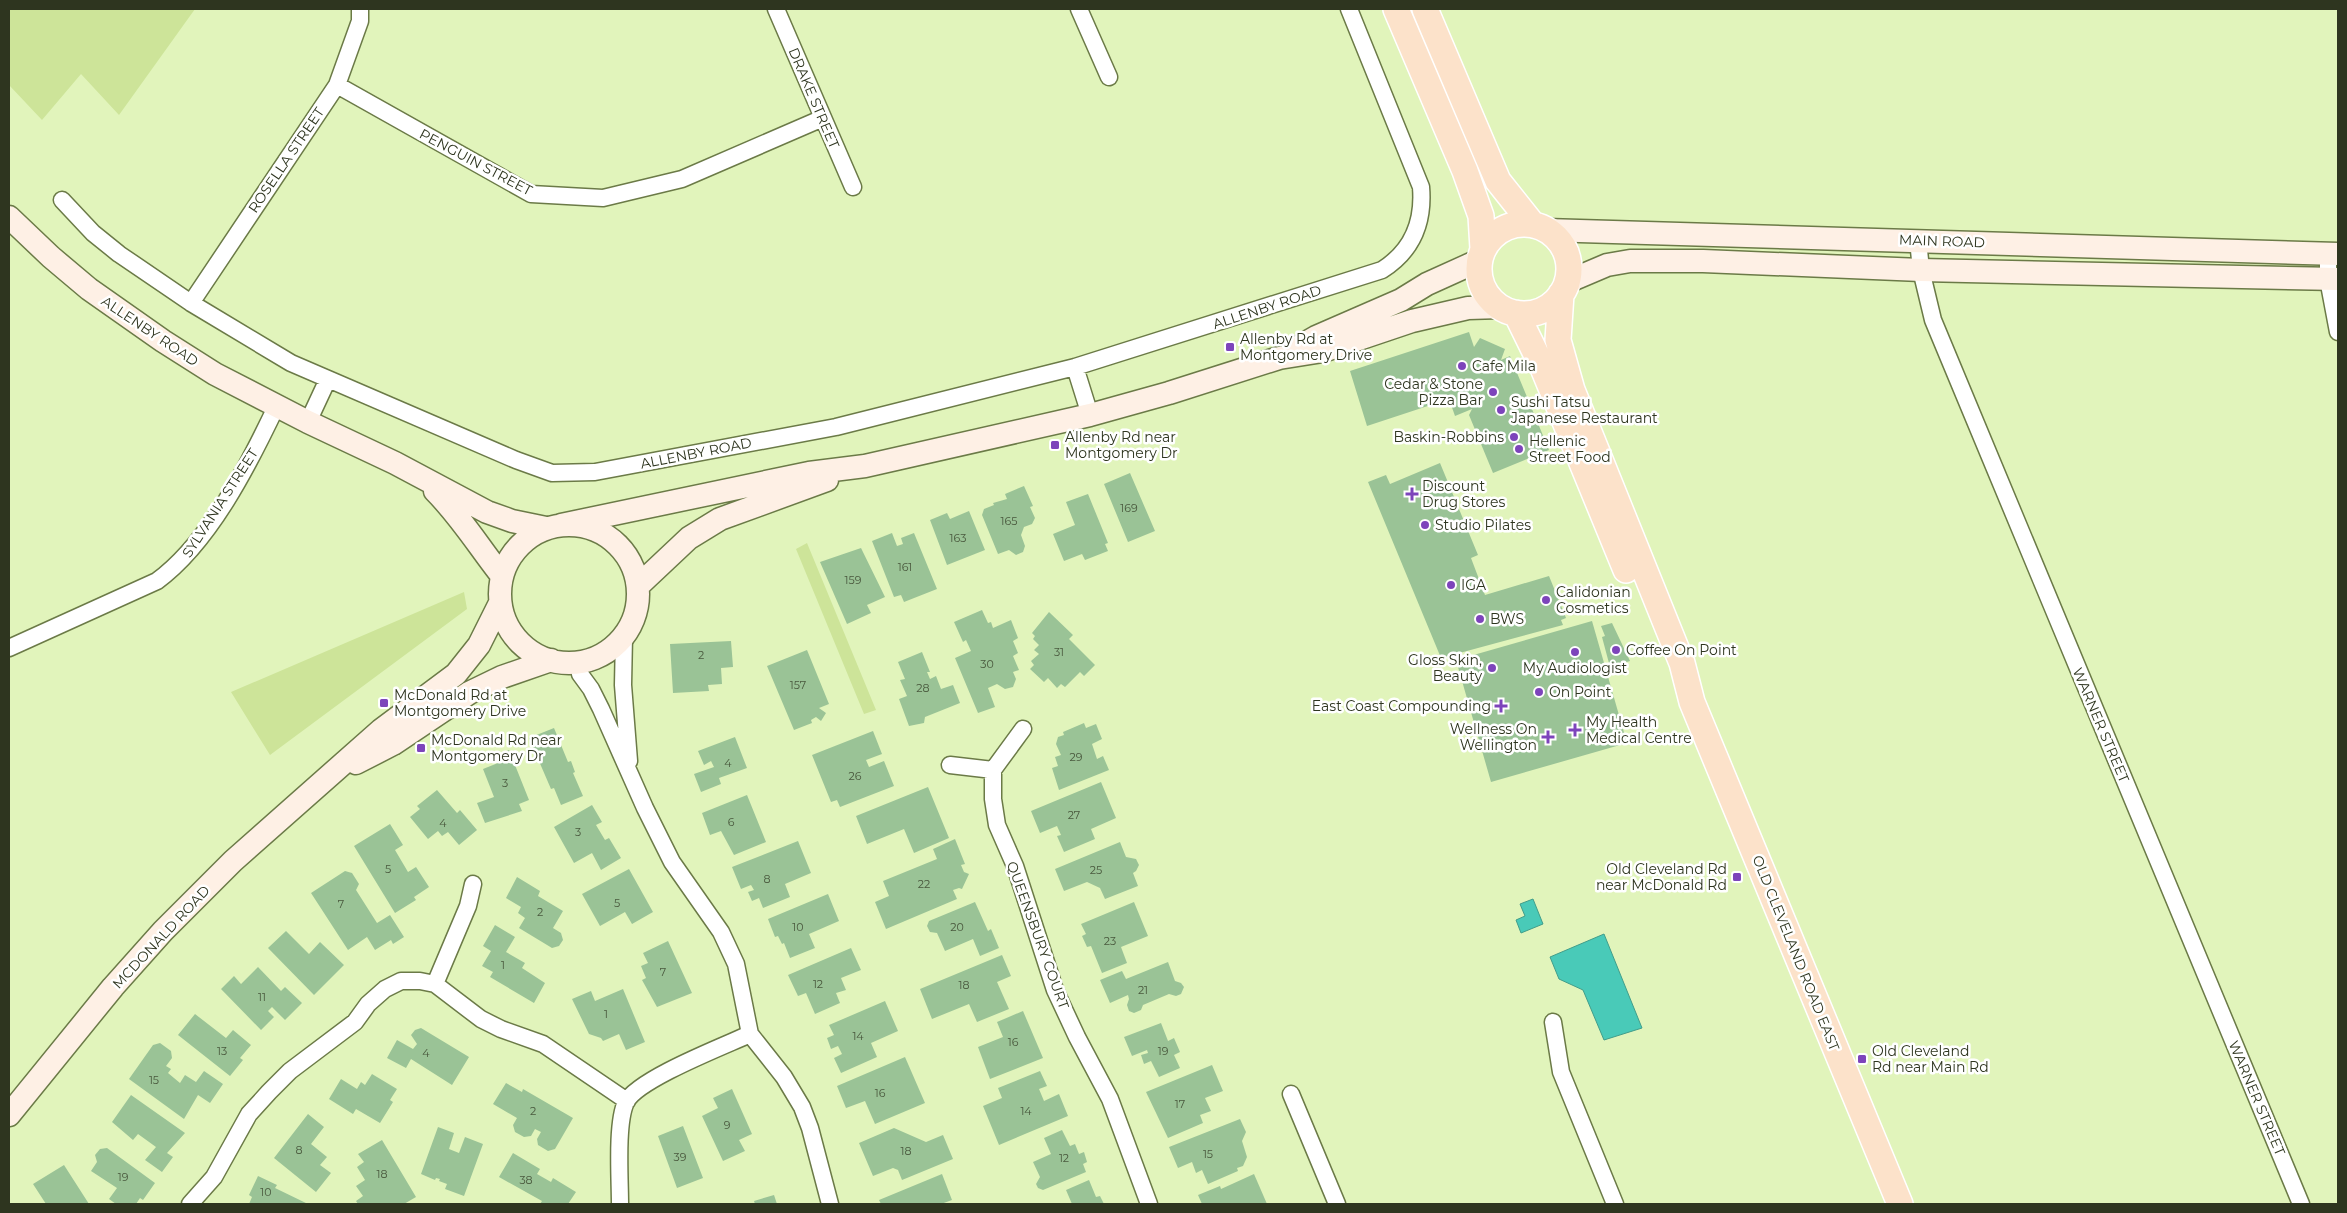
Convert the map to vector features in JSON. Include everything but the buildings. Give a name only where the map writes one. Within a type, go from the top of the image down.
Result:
[{"type":"main road","points":[[1396,9],[1468,180],[1481,216],[1479,274],[1483,287],[1490,299],[1508,310],[1541,310],[1552,304],[1564,288],[1569,267],[1565,252],[1558,240],[1539,227],[1498,181],[1425,9]]},
{"type":"main road","name":"ALLENBY ROAD","points":[[9,216],[51,257],[120,311],[215,374],[308,422],[395,462],[487,512],[512,521],[553,526],[809,473],[865,466],[1090,414],[1169,393],[1279,358],[1323,351],[1412,321],[1468,308],[1508,310]]},
{"type":"main road","points":[[1481,254],[1492,237],[1504,228],[1518,224],[1539,227]]},
{"type":"main road","name":"MAIN ROAD","points":[[1539,227],[2333,254]]},
{"type":"main road","name":"ALLENBY ROAD","points":[[1279,358],[1316,337],[1401,300],[1481,254]]},
{"type":"main road","points":[[1564,288],[1607,265],[1630,261],[1703,261],[1921,270],[2333,279]]},
{"type":"main road","name":"OLD CLEVELAND ROAD EAST","points":[[1564,288],[1558,340],[1572,390],[1682,663],[1692,702],[1900,1204]]},
{"type":"main road","name":"OLD CLEVELAND ROAD EAST","points":[[1508,310],[1543,368],[1669,667],[1692,702]]},
{"type":"main road","name":"ALLENBY ROAD","points":[[638,586],[689,538],[720,519],[865,466]]},
{"type":"main road","name":"ALLENBY ROAD","points":[[422,478],[452,508],[502,576]]},
{"type":"main road","points":[[553,526],[582,526],[603,534],[614,542],[632,565],[638,586],[638,604],[633,621],[624,636],[611,649],[596,658],[578,662],[551,660],[532,652],[517,639],[506,622],[500,602],[502,576],[511,556],[526,539],[553,526]]},
{"type":"main road","name":"MCDONALD ROAD","points":[[9,1115],[112,987],[163,931],[233,861],[381,730],[456,674],[479,645],[500,602]]},
{"type":"main road","name":"MCDONALD ROAD","points":[[331,776],[393,744],[469,694],[502,677],[551,660]]},
{"type":"street","name":"ROSELLA STREET","points":[[192,303],[336,85],[360,22],[360,9]]},
{"type":"street","name":"DRAKE STREET","points":[[776,9],[853,187]]},
{"type":"street","points":[[1079,9],[1108,77]]},
{"type":"street","name":"ALLENBY ROAD","points":[[62,200],[94,233],[119,254],[192,303],[291,363],[516,460],[552,473],[595,472],[836,427],[1075,368],[1382,270],[1397,260],[1413,239],[1422,204],[1421,187],[1402,136],[1349,9]]},
{"type":"street","name":"PENGUIN STREET","points":[[336,85],[532,194],[603,198],[682,179],[822,118]]},
{"type":"street","name":"WARNER STREET","points":[[1918,240],[1921,270],[1937,329],[2301,1204]]},
{"type":"street","points":[[2333,254],[2333,279],[2338,332]]},
{"type":"street","points":[[1075,368],[1090,414]]},
{"type":"street","points":[[308,422],[328,379]]},
{"type":"street","name":"SYLVANIA STREET","points":[[9,648],[158,581],[177,566],[194,547],[250,462],[277,405]]},
{"type":"street","points":[[624,636],[623,684],[630,774]]},
{"type":"street","points":[[578,662],[580,674],[591,688],[672,862],[721,932],[736,964],[750,1034],[784,1077],[802,1107],[810,1128],[830,1204]]},
{"type":"street","points":[[950,765],[994,770],[1023,730]]},
{"type":"street","name":"QUEENSBURY COURT","points":[[994,770],[993,799],[996,825],[1015,866],[1052,983],[1110,1099],[1149,1204]]},
{"type":"street","points":[[435,984],[468,906],[473,884]]},
{"type":"street","points":[[190,1204],[214,1178],[249,1114],[290,1070],[350,1026],[368,1004],[385,989],[401,982],[420,981],[435,984],[482,1019],[543,1044],[627,1100]]},
{"type":"street","points":[[1553,1022],[1561,1072],[1615,1204]]},
{"type":"street","points":[[620,1204],[621,1118],[627,1100],[651,1080],[750,1034]]},
{"type":"street","points":[[1291,1094],[1337,1204]]},
{"type":"green space","points":[[9,9],[195,9],[119,115],[81,74],[42,120],[9,85]]},
{"type":"green space","points":[[807,543],[876,710],[864,714],[796,549]]},
{"type":"green space","points":[[464,592],[467,609],[270,755],[231,692]]},
{"type":"water","points":[[1533,899],[1543,924],[1521,933],[1516,920],[1525,916],[1520,904]]},
{"type":"water","points":[[1604,934],[1642,1028],[1604,1040],[1583,990],[1559,979],[1550,957]]},
{"type":"place","name":"Allenby Rd at Montgomery Drive","points":[[1230,347]]},
{"type":"place","name":"Cafe Mila","points":[[1462,366]]},
{"type":"place","name":"Cedar & Stone Pizza Bar","points":[[1493,392]]},
{"type":"place","name":"Sushi Tatsu Japanese Restaurant","points":[[1501,410]]},
{"type":"place","name":"Baskin-Robbins","points":[[1514,437]]},
{"type":"place","name":"Allenby Rd near Montgomery Dr","points":[[1055,445]]},
{"type":"place","name":"Hellenic Street Food","points":[[1519,449]]},
{"type":"place","name":"Discount Drug Stores","points":[[1412,494]]},
{"type":"place","name":"Studio Pilates","points":[[1425,525]]},
{"type":"place","name":"IGA","points":[[1451,585]]},
{"type":"place","name":"Calidonian Cosmetics","points":[[1546,600]]},
{"type":"place","name":"BWS","points":[[1480,619]]},
{"type":"place","name":"Coffee On Point","points":[[1616,650]]},
{"type":"place","name":"My Audiologist","points":[[1575,652]]},
{"type":"place","name":"Gloss Skin, Beauty","points":[[1492,668]]},
{"type":"place","name":"On Point","points":[[1539,692]]},
{"type":"place","name":"McDonald Rd at Montgomery Drive","points":[[384,703]]},
{"type":"place","name":"East Coast Compounding","points":[[1501,706]]},
{"type":"place","name":"My Health Medical Centre","points":[[1575,730]]},
{"type":"place","name":"Wellness On Wellington","points":[[1548,737]]},
{"type":"place","name":"McDonald Rd near Montgomery Dr","points":[[421,748]]},
{"type":"place","name":"Old Cleveland Rd near McDonald Rd","points":[[1737,877]]},
{"type":"place","name":"Old Cleveland Rd near Main Rd","points":[[1862,1059]]}]
